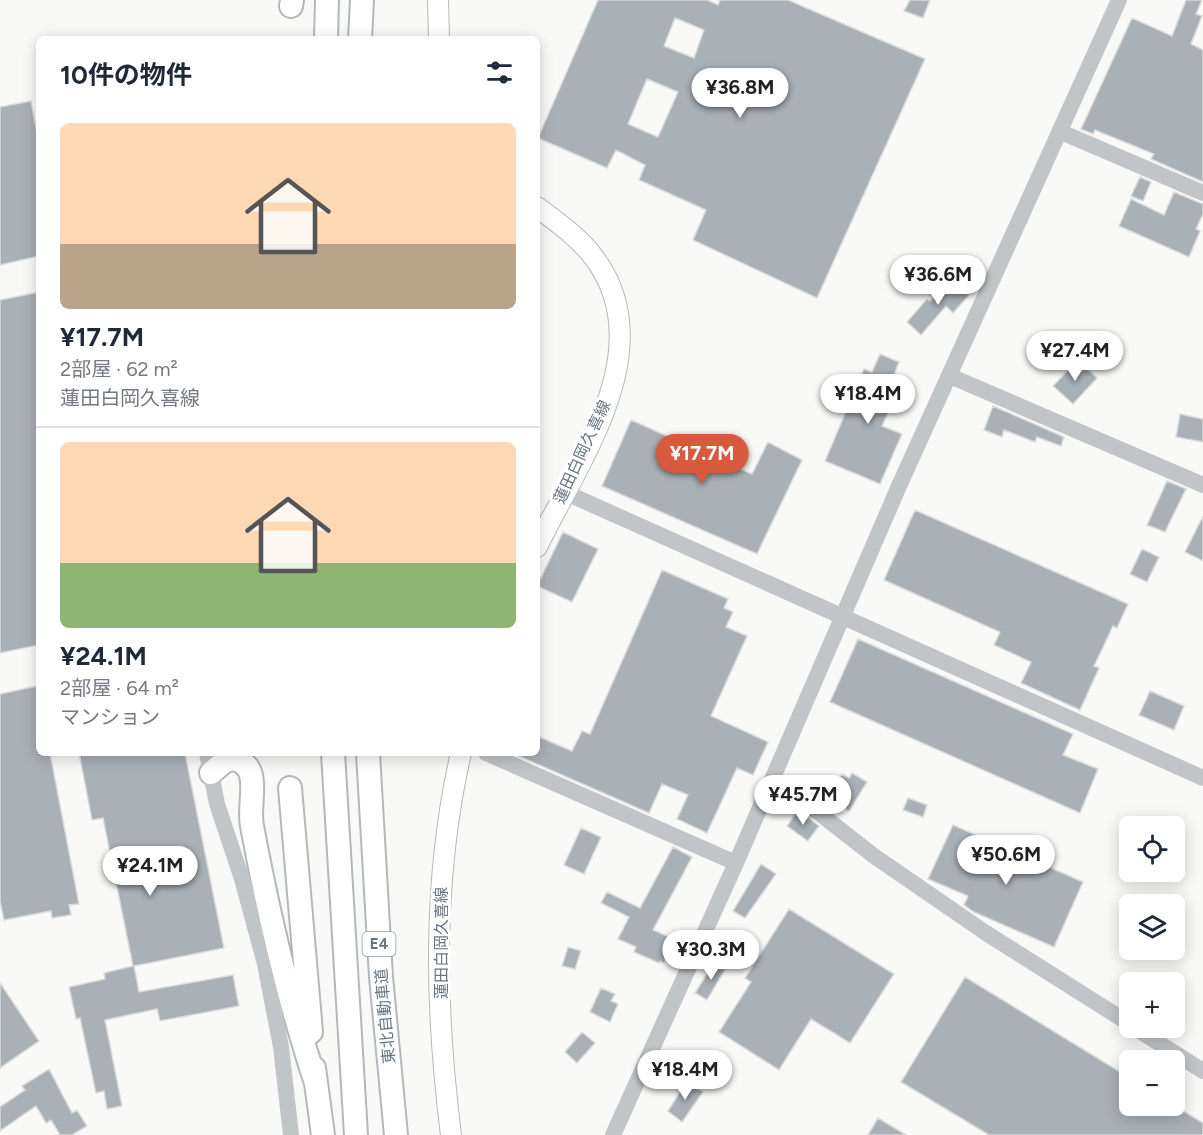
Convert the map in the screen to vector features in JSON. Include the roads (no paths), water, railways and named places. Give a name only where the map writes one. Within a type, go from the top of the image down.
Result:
[{"type":"highway","points":[[326,36],[327,0]]},
{"type":"highway","points":[[360,36],[362,0]]},
{"type":"highway","name":"E4","points":[[333,756],[356,1135]]},
{"type":"highway","name":"東北自動車道","points":[[368,756],[381,977],[396,1135]]},
{"type":"highway","points":[[209,763],[234,759],[247,765],[252,773],[249,811],[260,870],[294,1009],[316,1083]]},
{"type":"highway","points":[[290,788],[316,1083],[323,1135]]},
{"type":"main road","points":[[438,0],[439,36]]},
{"type":"main road","name":"蓮田白岡久喜線","points":[[540,210],[594,256],[612,288],[621,326],[618,367],[605,408],[540,542]]},
{"type":"main road","name":"蓮田白岡久喜線","points":[[450,1135],[440,1009],[439,909],[445,844],[460,756]]},
{"type":"street","points":[[613,1135],[736,863],[842,616],[1119,0]]},
{"type":"street","points":[[1061,132],[1203,193]]},
{"type":"street","points":[[950,376],[1203,485]]},
{"type":"street","points":[[564,492],[1203,778]]},
{"type":"street","points":[[493,756],[736,863]]},
{"type":"street","points":[[209,763],[217,804],[249,901],[266,964],[280,1047],[291,1135]]},
{"type":"street","points":[[773,777],[874,856],[1119,1017]]},
{"type":"street","points":[[1150,1038],[1203,1070]]}]
